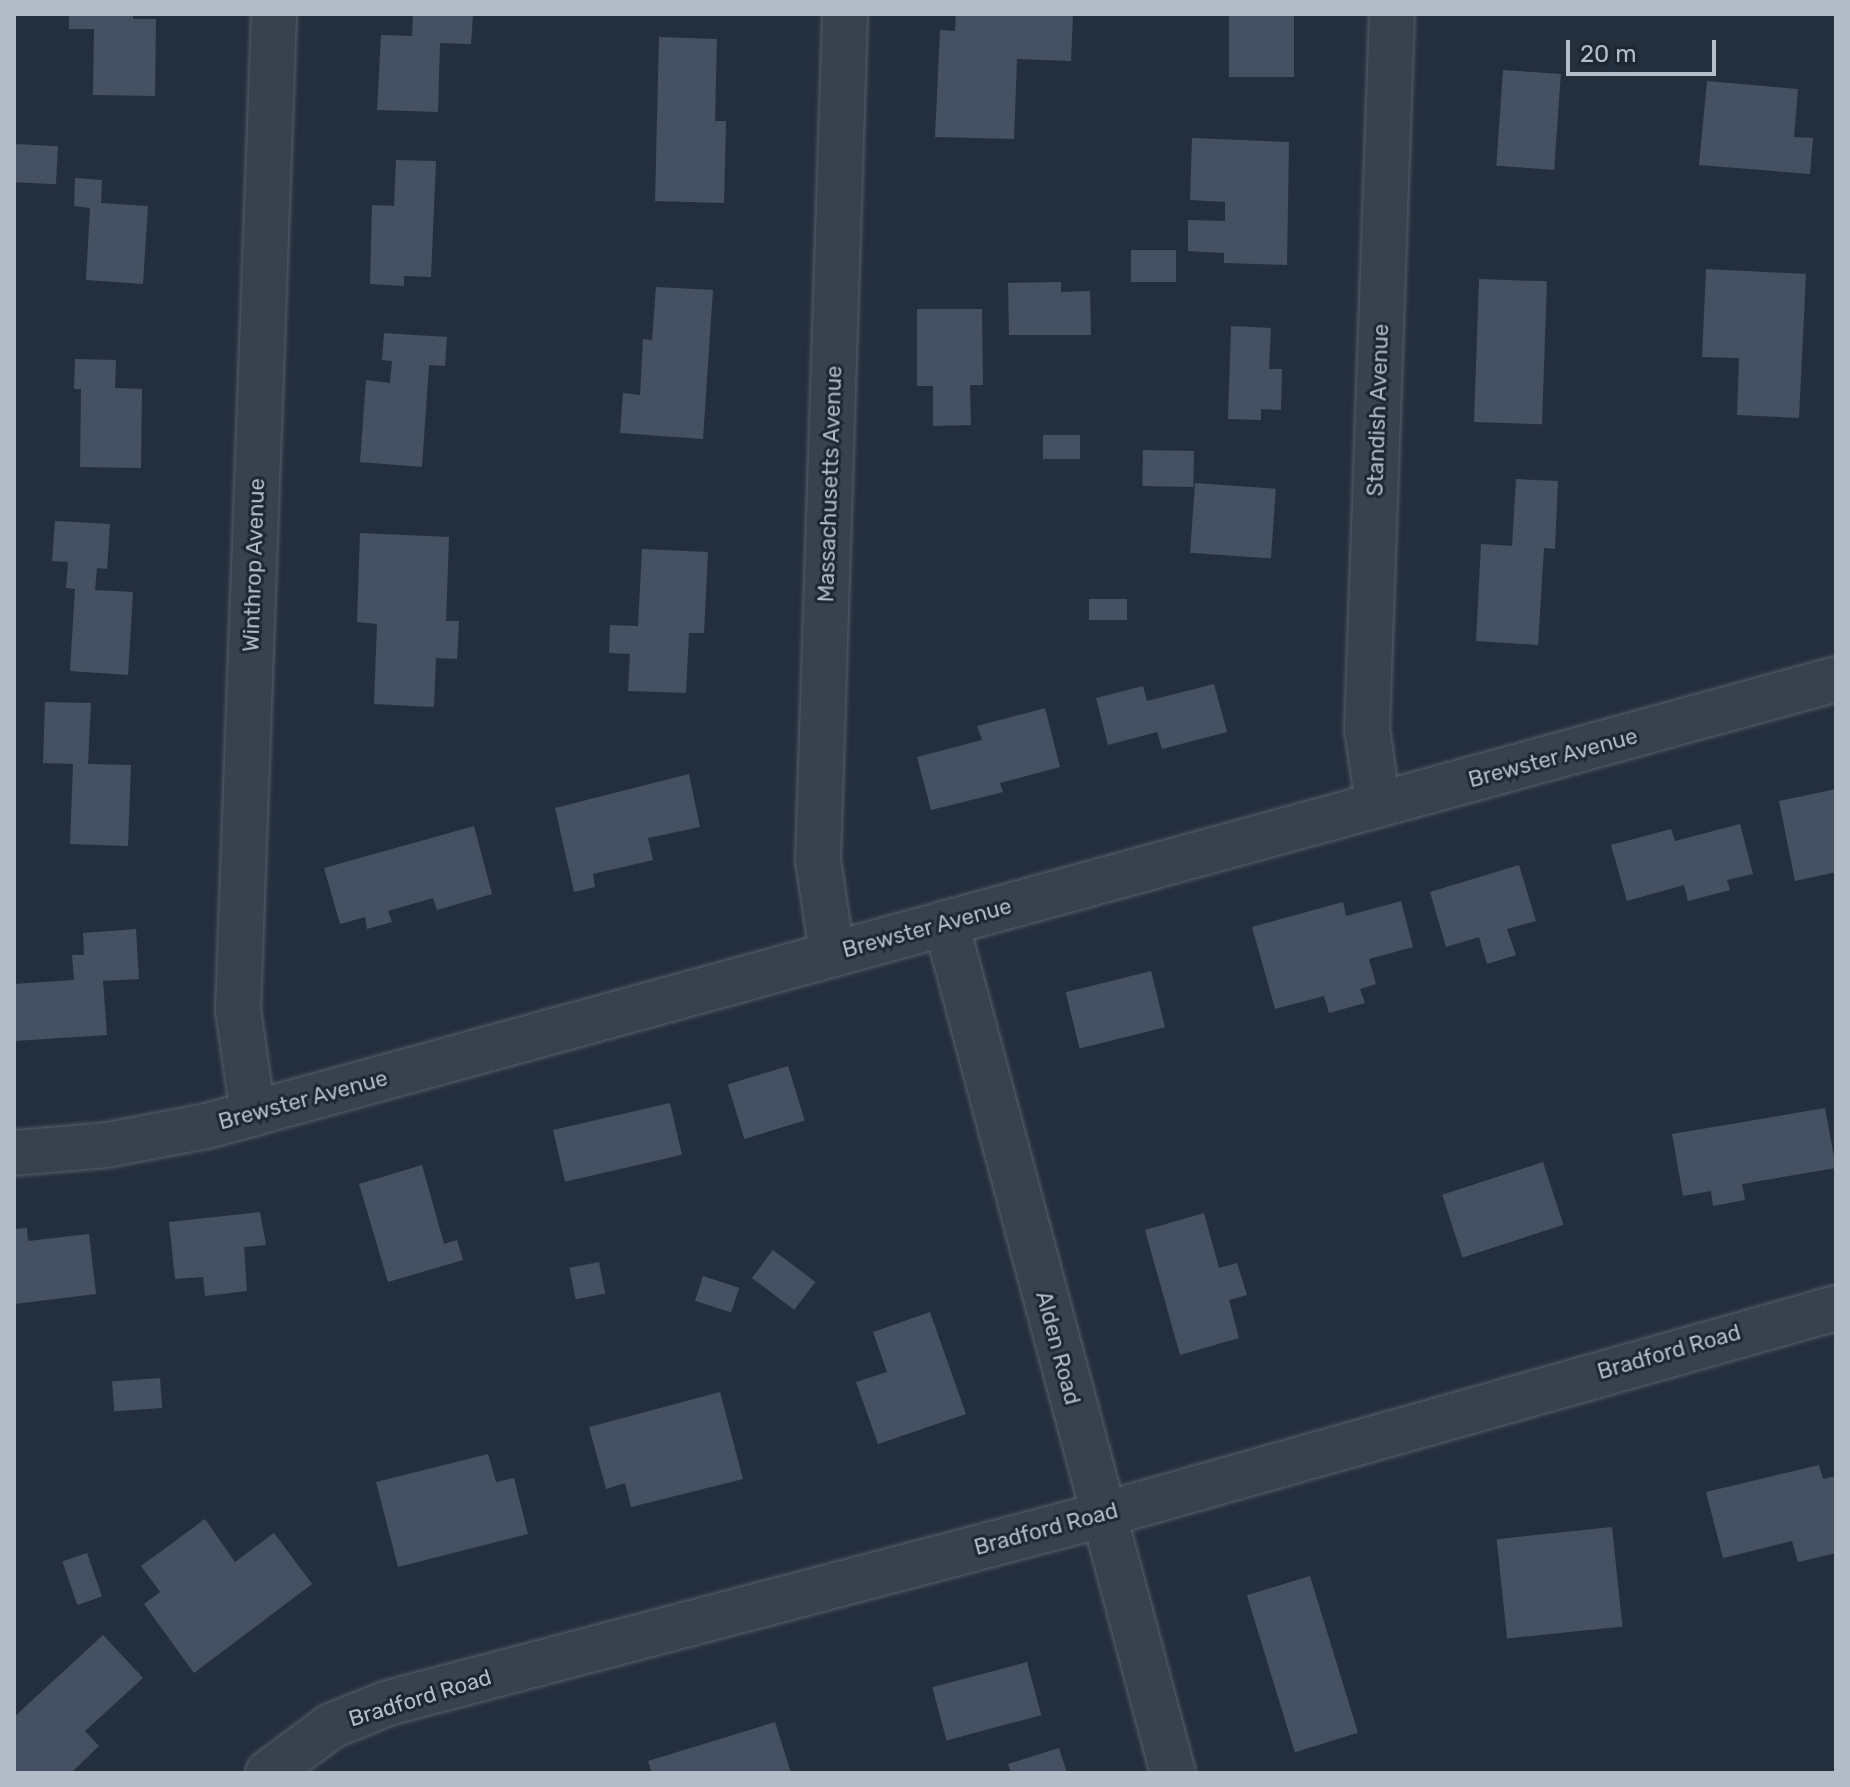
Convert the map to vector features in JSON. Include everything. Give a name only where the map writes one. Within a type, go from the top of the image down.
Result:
[{"type":"street","name":"Winthrop Avenue","points":[[253,1114],[238,1010],[274,14]]},
{"type":"street","name":"Massachusetts Avenue","points":[[832,953],[818,860],[845,14]]},
{"type":"street","name":"Standish Avenue","points":[[1378,805],[1367,729],[1392,14]]},
{"type":"street","name":"Brewster Avenue","points":[[14,1153],[107,1145],[253,1114],[1836,679]]},
{"type":"street","name":"Alden Road","points":[[946,923],[1173,1773]]},
{"type":"street","name":"Bradford Road","points":[[268,1773],[318,1734],[388,1703],[1102,1515],[1836,1308]]},
{"type":"building","points":[[69,14],[133,14],[133,19],[156,19],[155,96],[93,95],[94,29],[69,29]]},
{"type":"building","points":[[413,14],[473,15],[471,44],[440,43],[438,112],[377,110],[381,35],[412,36]]},
{"type":"building","points":[[956,14],[1073,14],[1071,61],[1017,59],[1014,139],[935,137],[940,30],[955,31]]},
{"type":"building","points":[[1229,14],[1294,14],[1294,77],[1229,77]]},
{"type":"building","points":[[659,37],[717,39],[715,121],[726,121],[724,203],[655,201]]},
{"type":"building","points":[[1503,70],[1561,74],[1554,170],[1496,166]]},
{"type":"building","points":[[1707,81],[1798,89],[1794,137],[1813,138],[1810,174],[1699,165]]},
{"type":"building","points":[[1192,138],[1289,142],[1287,265],[1224,263],[1224,253],[1188,251],[1188,220],[1225,221],[1225,202],[1190,200]]},
{"type":"building","points":[[14,144],[58,146],[56,184],[14,182]]},
{"type":"building","points":[[396,160],[436,161],[431,277],[404,276],[404,286],[370,284],[372,205],[394,206]]},
{"type":"building","points":[[75,178],[102,180],[101,203],[148,206],[143,284],[86,280],[90,208],[74,206]]},
{"type":"building","points":[[1131,250],[1176,250],[1176,282],[1131,282]]},
{"type":"building","points":[[1706,269],[1806,274],[1799,418],[1737,415],[1739,358],[1702,357]]},
{"type":"building","points":[[1479,279],[1547,281],[1542,424],[1474,422]]},
{"type":"building","points":[[1061,282],[1061,292],[1090,291],[1091,335],[1009,335],[1008,283]]},
{"type":"building","points":[[656,287],[713,290],[703,439],[620,433],[623,393],[640,395],[643,339],[652,340]]},
{"type":"building","points":[[917,309],[982,309],[983,385],[970,385],[971,425],[933,426],[933,386],[917,386]]},
{"type":"building","points":[[1231,326],[1271,328],[1269,369],[1282,369],[1281,410],[1261,409],[1261,420],[1228,419]]},
{"type":"building","points":[[384,333],[447,337],[445,366],[429,365],[422,467],[360,462],[366,380],[390,383],[392,361],[382,360]]},
{"type":"building","points":[[75,359],[116,360],[115,388],[142,389],[141,468],[80,467],[81,389],[74,389]]},
{"type":"building","points":[[1043,435],[1080,435],[1080,459],[1043,459]]},
{"type":"building","points":[[1143,450],[1194,451],[1193,487],[1142,486]]},
{"type":"building","points":[[1516,479],[1558,481],[1555,549],[1544,548],[1538,645],[1476,641],[1481,544],[1512,546]]},
{"type":"building","points":[[1195,483],[1276,489],[1271,558],[1190,553]]},
{"type":"building","points":[[55,521],[110,524],[107,569],[97,568],[95,590],[133,592],[128,675],[70,671],[75,589],[66,588],[68,562],[52,561]]},
{"type":"building","points":[[360,533],[449,537],[446,621],[459,621],[457,659],[436,658],[434,707],[374,704],[377,624],[357,622]]},
{"type":"building","points":[[642,549],[708,552],[704,633],[689,633],[686,693],[628,691],[630,654],[609,653],[610,625],[638,626]]},
{"type":"building","points":[[1089,599],[1127,599],[1127,620],[1089,620]]},
{"type":"building","points":[[1214,684],[1227,732],[1162,749],[1157,732],[1108,745],[1096,698],[1143,686],[1147,701]]},
{"type":"building","points":[[45,702],[91,703],[88,764],[131,765],[128,846],[70,844],[73,764],[43,763]]},
{"type":"building","points":[[1045,708],[1060,767],[1000,783],[1003,792],[931,810],[917,757],[982,740],[977,726]]},
{"type":"building","points":[[689,774],[700,827],[648,838],[653,860],[593,874],[595,887],[574,892],[555,808]]},
{"type":"building","points":[[1836,789],[1836,872],[1795,881],[1779,801]]},
{"type":"building","points":[[1740,824],[1753,874],[1727,880],[1730,890],[1688,901],[1684,885],[1627,901],[1611,845],[1671,829],[1675,841]]},
{"type":"building","points":[[474,826],[492,894],[437,910],[433,898],[388,911],[392,922],[367,929],[365,917],[340,924],[324,868]]},
{"type":"building","points":[[1519,865],[1536,921],[1507,929],[1516,955],[1487,964],[1479,937],[1446,947],[1430,892]]},
{"type":"building","points":[[1401,901],[1413,947],[1369,959],[1376,984],[1360,989],[1365,1003],[1329,1013],[1324,996],[1275,1009],[1252,927],[1343,902],[1346,916]]},
{"type":"building","points":[[136,929],[139,979],[103,981],[107,1035],[15,1041],[14,984],[74,980],[72,955],[84,955],[83,933]]},
{"type":"building","points":[[1151,971],[1165,1027],[1080,1049],[1066,992]]},
{"type":"building","points":[[788,1066],[805,1121],[744,1139],[728,1084]]},
{"type":"building","points":[[670,1103],[682,1155],[565,1182],[553,1130]]},
{"type":"building","points":[[1825,1108],[1836,1168],[1742,1184],[1745,1200],[1713,1206],[1711,1191],[1683,1196],[1672,1134]]},
{"type":"building","points":[[1543,1162],[1563,1225],[1463,1258],[1442,1195]]},
{"type":"building","points":[[422,1165],[444,1244],[457,1240],[463,1260],[388,1282],[359,1184]]},
{"type":"building","points":[[260,1212],[266,1245],[244,1247],[247,1291],[205,1296],[203,1277],[175,1279],[169,1222]]},
{"type":"building","points":[[1204,1213],[1219,1268],[1237,1263],[1247,1295],[1229,1300],[1239,1338],[1180,1355],[1145,1230]]},
{"type":"building","points":[[27,1228],[28,1241],[89,1234],[96,1294],[14,1304],[14,1229]]},
{"type":"building","points":[[773,1250],[815,1282],[794,1310],[752,1278]]},
{"type":"building","points":[[599,1262],[605,1293],[576,1299],[570,1268]]},
{"type":"building","points":[[703,1276],[739,1288],[731,1312],[695,1301]]},
{"type":"building","points":[[930,1312],[966,1414],[878,1444],[856,1382],[887,1372],[873,1332]]},
{"type":"building","points":[[160,1378],[162,1408],[114,1411],[112,1381]]},
{"type":"building","points":[[720,1392],[743,1479],[631,1507],[625,1483],[606,1489],[589,1427]]},
{"type":"building","points":[[488,1454],[496,1482],[514,1478],[528,1534],[398,1567],[376,1482]]},
{"type":"building","points":[[1819,1465],[1823,1479],[1836,1476],[1836,1553],[1798,1562],[1792,1541],[1723,1558],[1706,1492]]},
{"type":"building","points":[[205,1519],[235,1562],[274,1533],[312,1584],[194,1673],[144,1604],[160,1592],[141,1566]]},
{"type":"building","points":[[1612,1527],[1622,1626],[1507,1639],[1497,1539]]},
{"type":"building","points":[[87,1553],[102,1596],[77,1605],[62,1561]]},
{"type":"building","points":[[1310,1576],[1358,1733],[1295,1752],[1247,1595]]},
{"type":"building","points":[[103,1635],[143,1678],[85,1731],[99,1746],[71,1773],[14,1773],[14,1717]]},
{"type":"building","points":[[1027,1662],[1041,1715],[947,1740],[932,1687]]},
{"type":"building","points":[[775,1722],[791,1773],[652,1773],[648,1761]]},
{"type":"building","points":[[1059,1748],[1067,1773],[1011,1773],[1008,1764]]}]
